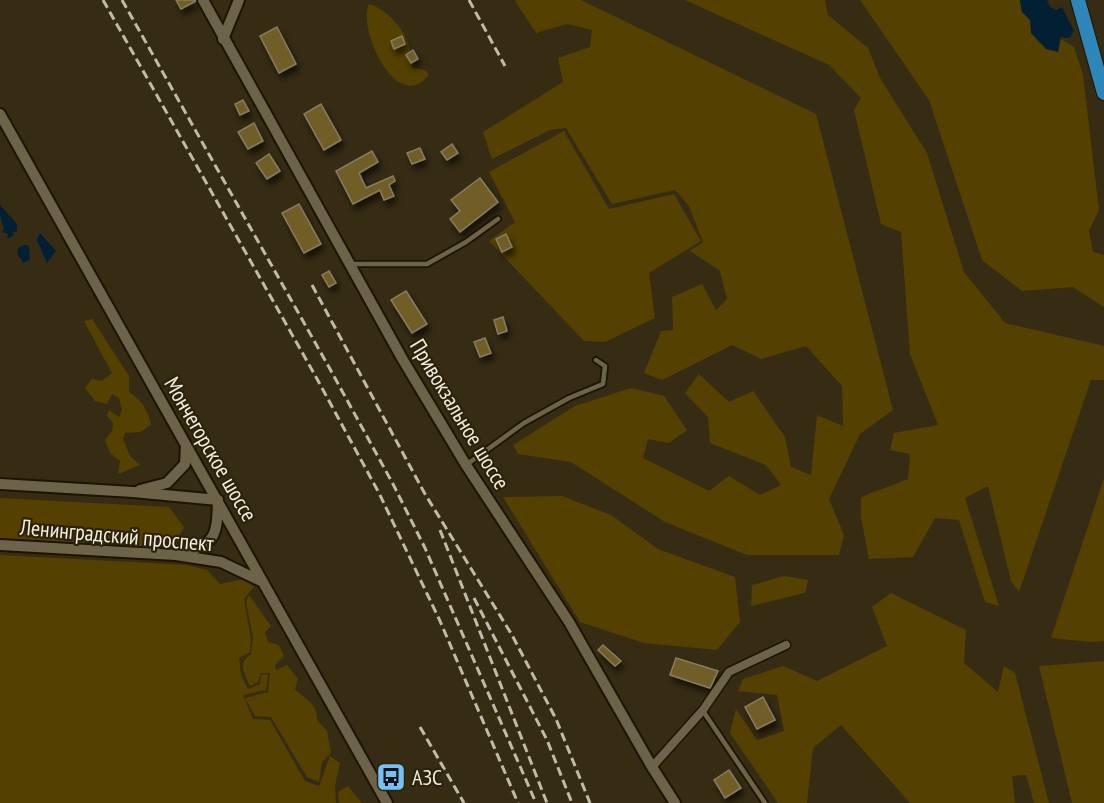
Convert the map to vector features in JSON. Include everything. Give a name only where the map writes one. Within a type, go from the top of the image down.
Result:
[{"type":"highway","points":[[1078,0],[1104,93]]},
{"type":"street","name":"Привокзальное шоссе","points":[[203,0],[403,360],[466,465],[569,622],[675,803]]},
{"type":"street","points":[[223,39],[239,0]]},
{"type":"street","name":"Мончегорское шоссе","points":[[0,114],[387,803]]},
{"type":"street","points":[[133,492],[168,483],[185,464],[186,446]]},
{"type":"street","name":"Ленинградский проспект","points":[[0,484],[218,500]]},
{"type":"street","points":[[176,555],[206,545],[217,527],[218,500]]},
{"type":"street","name":"Ленинградский проспект","points":[[0,545],[176,555],[221,562],[263,582]]},
{"type":"street","points":[[652,767],[703,711],[729,672],[786,645]]},
{"type":"lane","points":[[349,264],[427,264],[466,242],[498,219]]},
{"type":"lane","points":[[466,465],[524,423],[569,398],[603,384],[605,366],[596,360]]},
{"type":"lane","points":[[703,711],[765,803]]},
{"type":"shaded area","points":[[581,0],[816,114],[893,410],[860,434],[829,499],[844,535],[839,555],[747,555],[665,522],[571,462],[518,454],[513,445],[575,406],[631,388],[664,396],[687,430],[669,443],[648,439],[643,458],[709,491],[729,476],[760,495],[781,485],[766,465],[710,443],[708,417],[685,393],[699,374],[729,402],[753,391],[785,437],[791,467],[811,475],[817,415],[843,426],[842,386],[806,346],[761,359],[732,345],[662,380],[644,373],[661,331],[673,330],[672,297],[702,284],[716,310],[727,299],[720,271],[690,251],[703,242],[689,206],[675,190],[612,204],[566,128],[550,130],[492,159],[483,132],[563,82],[558,58],[590,47],[592,30],[567,24],[536,33],[515,1]]},
{"type":"shaded area","points":[[685,0],[825,0],[828,15],[868,48],[880,78],[927,153],[964,272],[1005,323],[1104,346],[1104,380],[1091,380],[1019,592],[1011,581],[988,486],[965,498],[999,606],[985,602],[959,520],[935,518],[913,557],[869,559],[861,518],[861,497],[908,479],[910,454],[890,450],[894,433],[938,425],[910,354],[901,232],[881,224],[854,110],[861,98],[829,65]]},
{"type":"shaded area","points":[[860,0],[1020,0],[1022,12],[1030,20],[1074,47],[1083,75],[1099,210],[1089,231],[1093,252],[1104,255],[1104,307],[1073,287],[1022,291],[982,260],[929,100]]},
{"type":"shaded area","points":[[369,4],[376,6],[389,16],[405,35],[411,54],[412,68],[425,70],[429,75],[416,85],[404,84],[392,77],[382,64],[369,31],[367,15]]},
{"type":"shaded area","points":[[564,131],[609,209],[674,194],[701,241],[649,273],[655,318],[605,342],[584,341],[489,241],[515,222],[489,172]]},
{"type":"shaded area","points":[[92,319],[129,376],[129,392],[144,406],[151,425],[140,432],[125,433],[123,439],[130,456],[140,465],[118,474],[120,461],[110,453],[105,440],[112,431],[113,423],[107,416],[109,410],[119,417],[122,410],[119,398],[112,394],[107,404],[95,401],[85,388],[92,379],[102,381],[112,373],[84,321]]},
{"type":"shaded area","points":[[1104,478],[1104,641],[1051,638]]},
{"type":"shaded area","points":[[562,496],[611,515],[658,549],[735,577],[740,622],[717,650],[644,643],[580,622],[503,497]]},
{"type":"shaded area","points":[[0,498],[169,507],[184,527],[172,549],[0,538]]},
{"type":"shaded area","points":[[0,555],[187,565],[207,570],[220,584],[244,579],[254,587],[244,599],[251,639],[250,652],[239,658],[241,675],[248,689],[260,684],[261,675],[268,674],[266,690],[243,695],[253,719],[270,720],[305,781],[319,786],[330,756],[340,763],[335,786],[336,803],[0,803]]},
{"type":"shaded area","points":[[784,576],[808,580],[805,593],[751,606],[752,585]]},
{"type":"shaded area","points":[[891,593],[966,630],[964,663],[998,692],[1004,666],[1015,673],[1049,803],[1034,803],[1026,775],[1012,776],[1015,803],[910,803],[841,725],[813,748],[807,803],[778,803],[730,733],[736,709],[757,740],[784,731],[777,695],[738,691],[743,679],[783,666],[817,681],[887,646],[872,607]]},
{"type":"shaded area","points":[[249,595],[271,626],[265,632],[268,642],[279,645],[284,656],[275,665],[276,670],[287,665],[298,679],[295,689],[310,702],[317,714],[317,720],[327,731],[331,753],[322,762],[319,782],[307,777],[271,717],[255,716],[245,698],[268,692],[270,673],[261,673],[258,682],[250,686],[244,672],[244,661],[251,654],[253,637],[246,602]]},
{"type":"shaded area","points":[[1104,661],[1104,803],[1072,803],[1039,666]]},
{"type":"shaded area","points":[[348,786],[362,803],[339,803],[338,792]]},
{"type":"water","points":[[1020,0],[1047,0],[1050,7],[1056,10],[1062,7],[1074,31],[1069,38],[1061,37],[1058,52],[1046,49],[1031,33],[1030,20],[1022,12]]},
{"type":"water","points":[[0,205],[17,224],[17,231],[7,239],[8,234],[2,232],[4,229],[0,216]]},
{"type":"water","points":[[40,233],[56,251],[47,263],[37,240]]},
{"type":"water","points":[[29,246],[30,260],[23,263],[17,253],[19,247]]},
{"type":"building","points":[[176,0],[196,0],[196,1],[181,9]]},
{"type":"building","points":[[277,27],[296,64],[279,73],[260,36]]},
{"type":"building","points":[[402,36],[405,44],[394,49],[391,41]]},
{"type":"building","points":[[413,50],[418,59],[411,63],[406,55]]},
{"type":"building","points":[[243,100],[249,111],[240,115],[235,104]]},
{"type":"building","points":[[321,104],[341,140],[324,150],[304,114]]},
{"type":"building","points":[[254,123],[263,141],[248,149],[238,132]]},
{"type":"building","points":[[452,144],[458,153],[447,160],[441,152]]},
{"type":"building","points":[[420,148],[425,159],[412,164],[407,153]]},
{"type":"building","points":[[372,151],[378,162],[359,173],[366,188],[393,176],[395,181],[389,185],[394,196],[384,200],[380,190],[353,204],[336,171]]},
{"type":"building","points":[[269,154],[280,171],[267,179],[256,163]]},
{"type":"building","points":[[480,178],[498,202],[460,232],[450,219],[460,211],[451,200]]},
{"type":"building","points":[[299,204],[321,244],[304,253],[282,213]]},
{"type":"building","points":[[506,234],[512,247],[502,252],[496,239]]},
{"type":"building","points":[[329,271],[336,283],[329,287],[322,275]]},
{"type":"building","points":[[406,291],[427,324],[412,333],[391,300]]},
{"type":"building","points":[[503,317],[507,331],[498,334],[494,320]]},
{"type":"building","points":[[485,338],[491,353],[480,357],[474,342]]},
{"type":"building","points":[[603,645],[621,661],[615,666],[598,650]]},
{"type":"building","points":[[676,658],[718,671],[710,688],[670,675]]},
{"type":"building","points":[[763,697],[775,720],[757,729],[745,707]]},
{"type":"building","points":[[729,770],[741,788],[725,798],[714,780]]},
{"type":"railway","points":[[103,0],[379,493],[440,621],[518,803]]},
{"type":"railway","points":[[122,0],[393,484],[425,548],[536,803]]},
{"type":"railway","points":[[469,0],[505,66]]},
{"type":"railway","points":[[312,285],[425,494],[512,635],[556,719],[590,803]]},
{"type":"railway","points":[[440,530],[547,803]]},
{"type":"railway","points":[[474,598],[547,740],[572,803]]},
{"type":"railway","points":[[420,727],[464,803]]},
{"type":"place","name":"АЗС","points":[[391,777]]}]
